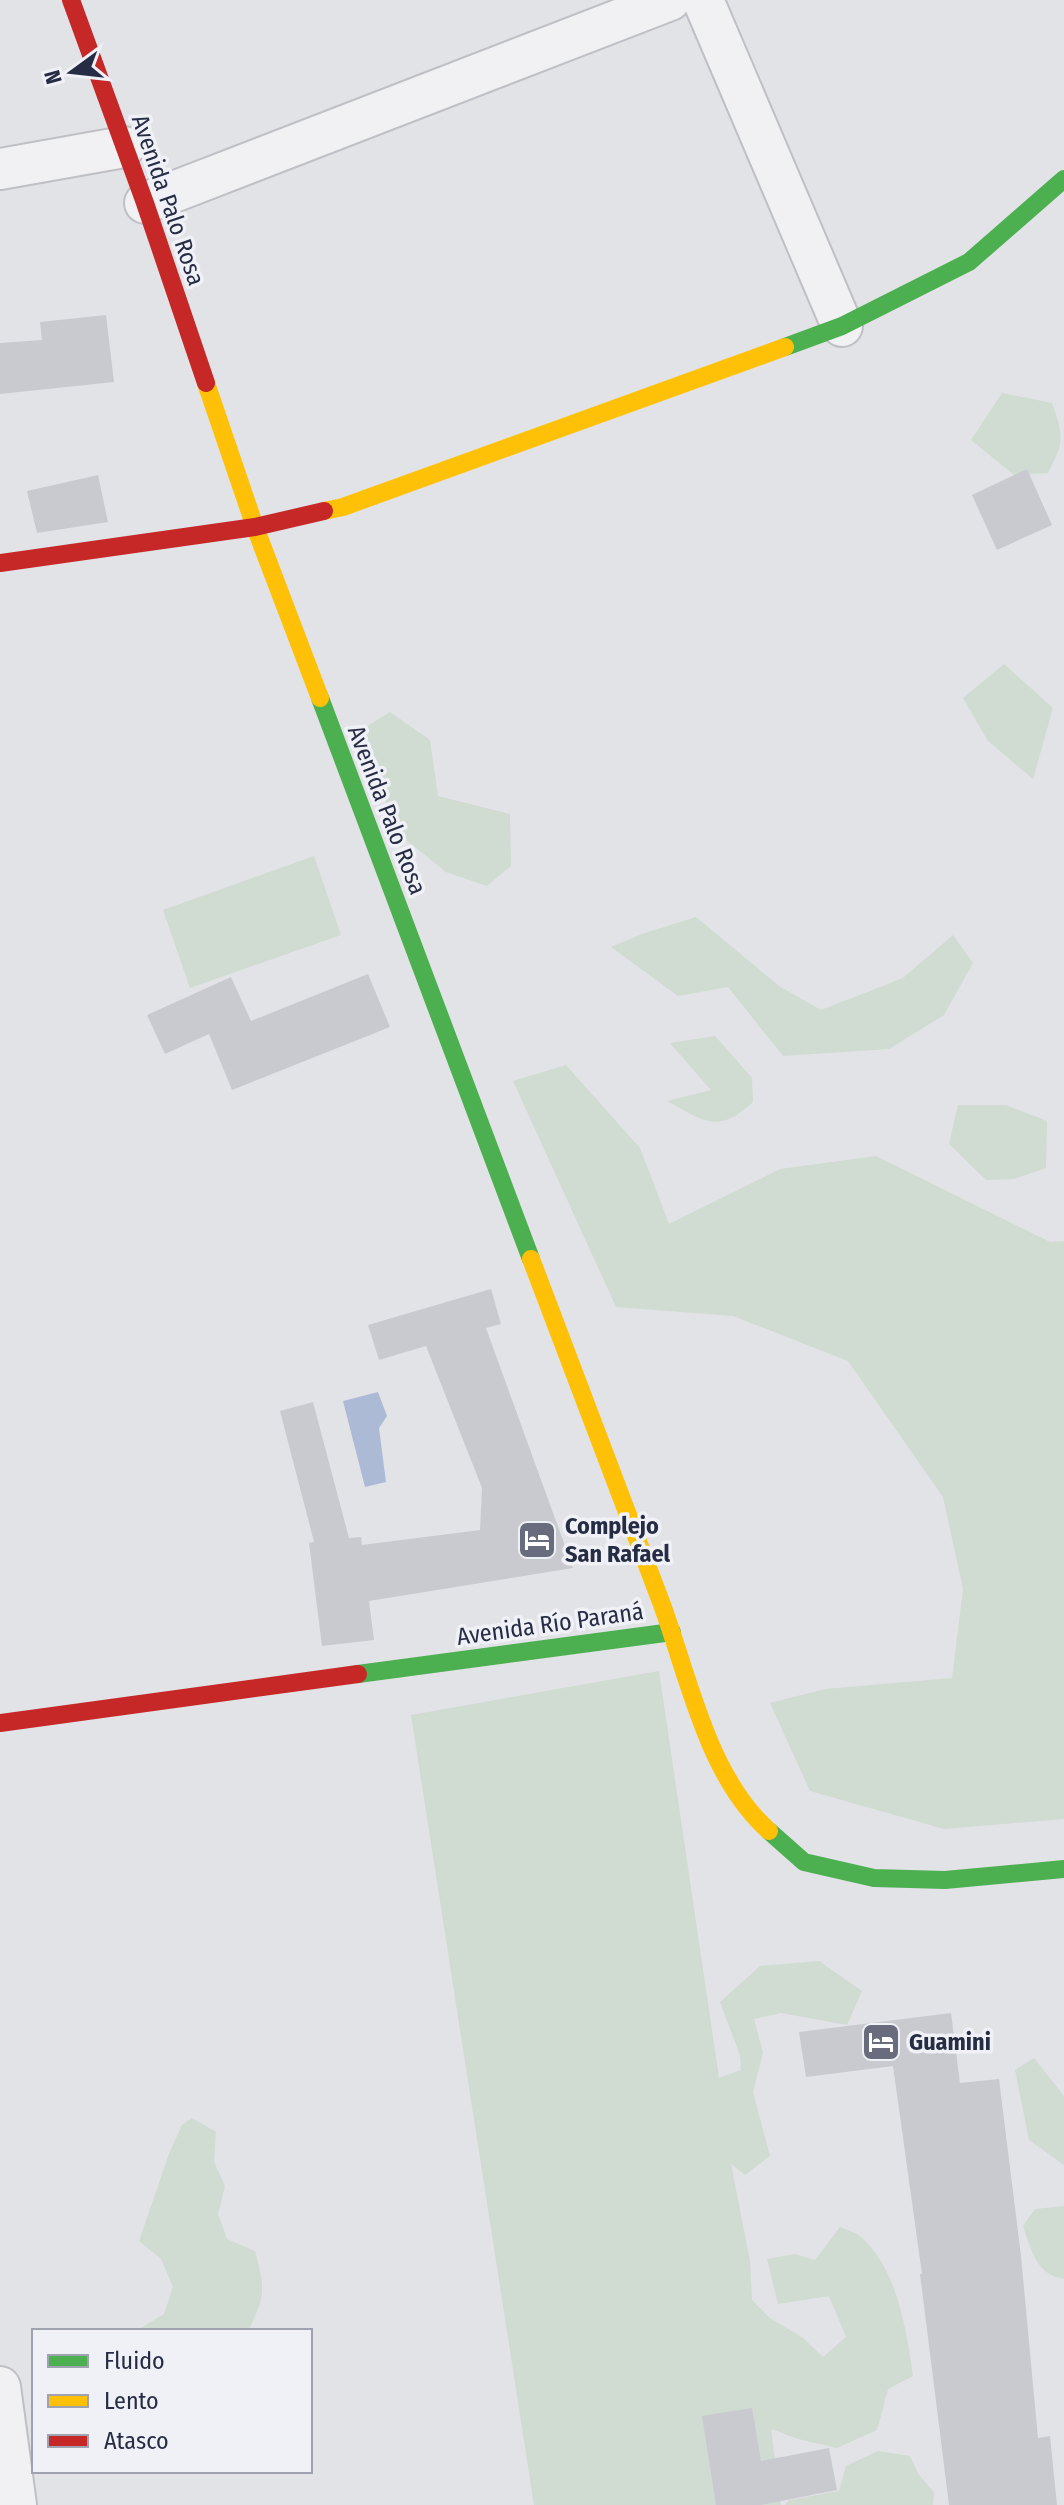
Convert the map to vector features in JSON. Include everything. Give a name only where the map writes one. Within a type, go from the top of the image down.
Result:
[{"type":"main road","name":"Avenida Palo Rosa","points":[[71,0],[145,203],[255,527],[672,1632]]},
{"type":"main road","points":[[0,563],[255,527],[343,507],[842,326],[969,262],[1064,179]]},
{"type":"main road","name":"Avenida Río Paraná","points":[[0,1723],[672,1632],[717,1762],[759,1822],[804,1862],[888,1879],[945,1880],[1064,1869]]},
{"type":"street","points":[[145,203],[670,0]]},
{"type":"street","points":[[703,0],[842,326]]},
{"type":"street","points":[[0,169],[124,147]]},
{"type":"street","points":[[0,2387],[16,2505]]},
{"type":"shaded area","points":[[1002,393],[1052,403],[1059,424],[1060,440],[1048,473],[1014,475],[971,440]]},
{"type":"shaded area","points":[[1004,664],[1053,708],[1033,779],[988,741],[963,698]]},
{"type":"shaded area","points":[[390,712],[430,740],[438,796],[510,814],[511,866],[487,886],[446,872],[400,835],[356,733]]},
{"type":"shaded area","points":[[314,856],[341,935],[190,988],[163,910]]},
{"type":"shaded area","points":[[696,917],[779,986],[821,1010],[903,978],[953,935],[973,963],[944,1015],[889,1049],[783,1056],[728,987],[678,996],[611,947]]},
{"type":"shaded area","points":[[715,1036],[752,1078],[753,1102],[730,1119],[720,1121],[701,1119],[667,1101],[711,1090],[670,1043]]},
{"type":"shaded area","points":[[566,1065],[640,1148],[669,1224],[780,1169],[876,1156],[1050,1242],[1064,1241],[1064,1819],[944,1829],[810,1791],[770,1703],[825,1689],[952,1678],[963,1589],[943,1497],[848,1361],[733,1316],[616,1307],[513,1081]]},
{"type":"shaded area","points":[[958,1105],[1006,1105],[1047,1121],[1046,1168],[1014,1179],[986,1180],[949,1144]]},
{"type":"shaded area","points":[[659,1671],[719,2078],[741,2070],[740,2055],[720,2002],[760,1966],[819,1961],[862,1991],[847,2025],[781,2013],[754,2019],[763,2053],[753,2092],[770,2156],[745,2175],[731,2164],[750,2261],[752,2300],[771,2319],[802,2337],[823,2357],[846,2337],[829,2296],[778,2304],[767,2259],[795,2254],[815,2260],[840,2227],[855,2233],[874,2251],[892,2284],[903,2321],[913,2376],[888,2389],[877,2430],[837,2448],[771,2429],[781,2505],[534,2505],[411,1715]]},
{"type":"shaded area","points":[[1034,2058],[1064,2096],[1064,2165],[1029,2140],[1015,2070]]},
{"type":"shaded area","points":[[192,2118],[216,2132],[214,2162],[225,2186],[218,2214],[227,2239],[255,2251],[261,2274],[261,2300],[249,2329],[139,2329],[164,2314],[173,2287],[161,2259],[139,2241],[182,2125]]},
{"type":"shaded area","points":[[1064,2206],[1064,2279],[1041,2267],[1023,2226],[1035,2209]]},
{"type":"shaded area","points":[[878,2451],[910,2456],[919,2475],[934,2492],[933,2505],[785,2505],[789,2500],[839,2491],[846,2466]]},
{"type":"water","points":[[378,1392],[387,1416],[379,1428],[386,1482],[365,1487],[343,1401]]},
{"type":"building","points":[[106,315],[114,382],[0,394],[0,343],[42,340],[40,322]]},
{"type":"building","points":[[1027,469],[1052,525],[997,550],[972,495]]},
{"type":"building","points":[[98,475],[108,522],[37,533],[27,491]]},
{"type":"building","points":[[368,974],[390,1027],[232,1090],[209,1034],[165,1054],[147,1015],[231,977],[251,1021]]},
{"type":"building","points":[[491,1289],[501,1324],[486,1328],[573,1568],[369,1601],[374,1640],[322,1646],[309,1543],[314,1542],[280,1411],[313,1402],[349,1538],[361,1537],[362,1545],[480,1530],[482,1488],[426,1346],[379,1360],[368,1325]]},
{"type":"building","points":[[951,2013],[960,2083],[999,2079],[1021,2256],[1038,2438],[1050,2436],[1057,2505],[949,2505],[922,2274],[893,2066],[806,2077],[799,2032]]},
{"type":"building","points":[[752,2408],[761,2461],[829,2448],[837,2490],[761,2505],[716,2505],[702,2416]]},
{"type":"traffic: fast","points":[[785,347],[842,326],[969,262],[1064,179]]},
{"type":"traffic: fast","points":[[320,698],[531,1259]]},
{"type":"traffic: fast","points":[[358,1674],[672,1632]]},
{"type":"traffic: fast","points":[[769,1831],[804,1862],[874,1878],[945,1880],[1064,1869]]},
{"type":"traffic: slow","points":[[324,511],[343,507],[785,347]]},
{"type":"traffic: slow","points":[[206,383],[255,527],[320,698]]},
{"type":"traffic: slow","points":[[531,1259],[661,1602],[702,1724],[730,1783],[769,1831]]},
{"type":"traffic: jam","points":[[71,0],[206,383]]},
{"type":"traffic: jam","points":[[0,563],[255,527],[324,511]]},
{"type":"traffic: jam","points":[[0,1723],[358,1674]]},
{"type":"place","name":"Complejo San Rafael","points":[[537,1540]]},
{"type":"place","name":"Guamini","points":[[881,2042]]}]
